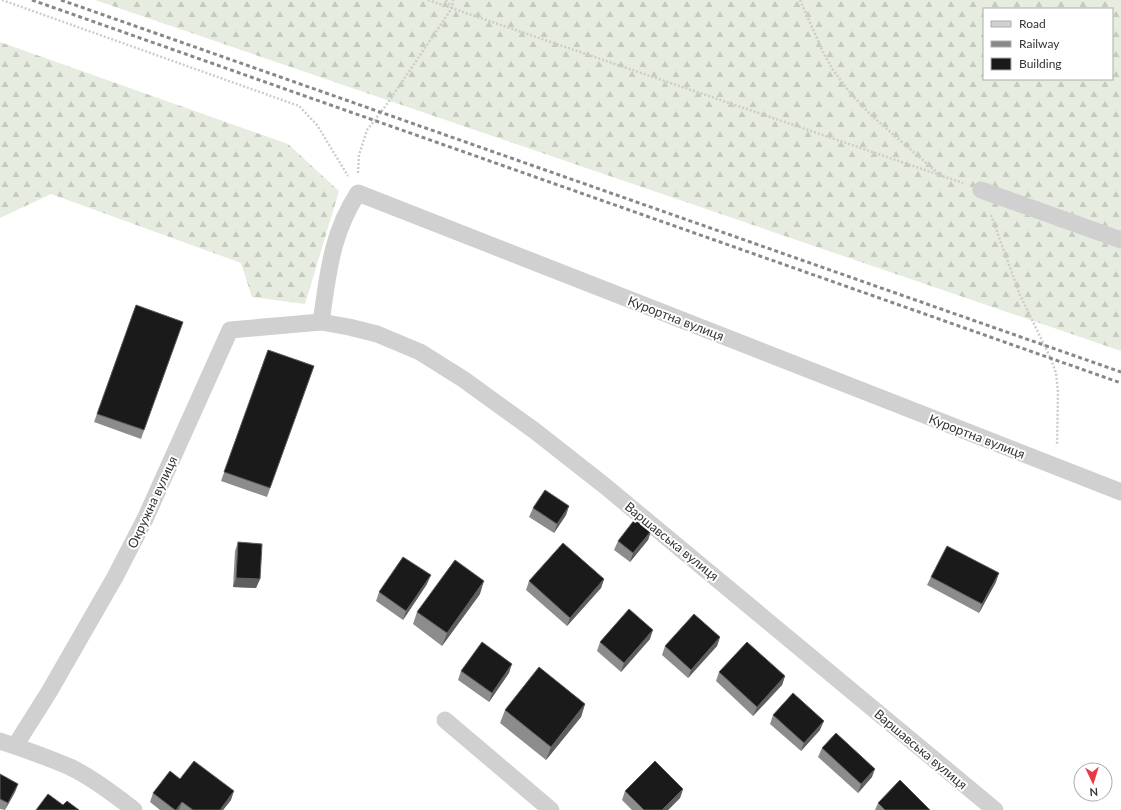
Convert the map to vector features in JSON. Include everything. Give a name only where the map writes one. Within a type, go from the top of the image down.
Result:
[{"type":"street","points":[[981,190],[1121,240]]},
{"type":"street","points":[[321,322],[328,276],[337,233],[344,216],[358,193]]},
{"type":"street","name":"Курортна вулиця","points":[[358,193],[1121,492]]},
{"type":"street","name":"Окружна вулиця","points":[[8,744],[49,692],[115,577],[145,519],[230,330],[321,322]]},
{"type":"street","name":"Варшавська вулиця","points":[[321,322],[378,334],[420,352],[463,378],[535,431],[605,486],[995,810]]},
{"type":"street","points":[[445,720],[551,810]]},
{"type":"street","points":[[8,744],[70,767],[101,785],[134,810]]},
{"type":"path","points":[[2,0],[299,106],[317,125],[358,193]]},
{"type":"path","points":[[428,0],[981,190],[1020,295],[1051,359],[1056,373],[1058,392],[1056,436],[1058,468]]},
{"type":"path","points":[[446,0],[452,8]]},
{"type":"path","points":[[358,193],[359,155],[367,130],[387,104],[452,8],[453,0]]},
{"type":"path","points":[[800,0],[823,52],[833,70],[851,94],[872,116],[941,175]]},
{"type":"green space","points":[[95,0],[1121,0],[1121,351]]},
{"type":"green space","points":[[0,42],[288,144],[339,191],[305,304],[252,297],[241,263],[51,194],[0,218]]},
{"type":"building","points":[[136,305],[183,322],[144,430],[97,414]]},
{"type":"building","points":[[268,350],[314,366],[270,488],[224,472]]},
{"type":"building","points":[[545,490],[569,506],[557,524],[533,508]]},
{"type":"building","points":[[635,519],[651,531],[633,553],[618,541]]},
{"type":"building","points":[[238,542],[262,544],[260,579],[236,578]]},
{"type":"building","points":[[563,543],[604,579],[570,618],[529,581]]},
{"type":"building","points":[[947,546],[999,573],[982,604],[931,577]]},
{"type":"building","points":[[403,557],[431,575],[406,611],[379,592]]},
{"type":"building","points":[[455,560],[484,581],[447,633],[417,612]]},
{"type":"building","points":[[629,609],[653,630],[624,663],[600,642]]},
{"type":"building","points":[[694,614],[720,637],[691,670],[665,646]]},
{"type":"building","points":[[482,642],[512,664],[492,693],[461,671]]},
{"type":"building","points":[[747,642],[785,676],[757,707],[719,672]]},
{"type":"building","points":[[539,667],[585,704],[551,747],[505,710]]},
{"type":"building","points":[[793,693],[824,721],[804,743],[773,715]]},
{"type":"building","points":[[836,733],[875,769],[861,784],[822,748]]},
{"type":"building","points":[[194,761],[234,791],[220,810],[193,810],[182,802],[175,810],[153,793],[170,771],[180,779]]},
{"type":"building","points":[[655,761],[683,789],[662,810],[644,810],[625,791]]},
{"type":"building","points":[[0,774],[18,784],[8,803],[0,799]]},
{"type":"building","points":[[900,780],[930,810],[885,810],[878,803]]},
{"type":"building","points":[[48,794],[63,805],[67,801],[79,810],[36,810]]},
{"type":"railway","points":[[32,0],[1121,383]]},
{"type":"railway","points":[[61,0],[1121,372]]}]
